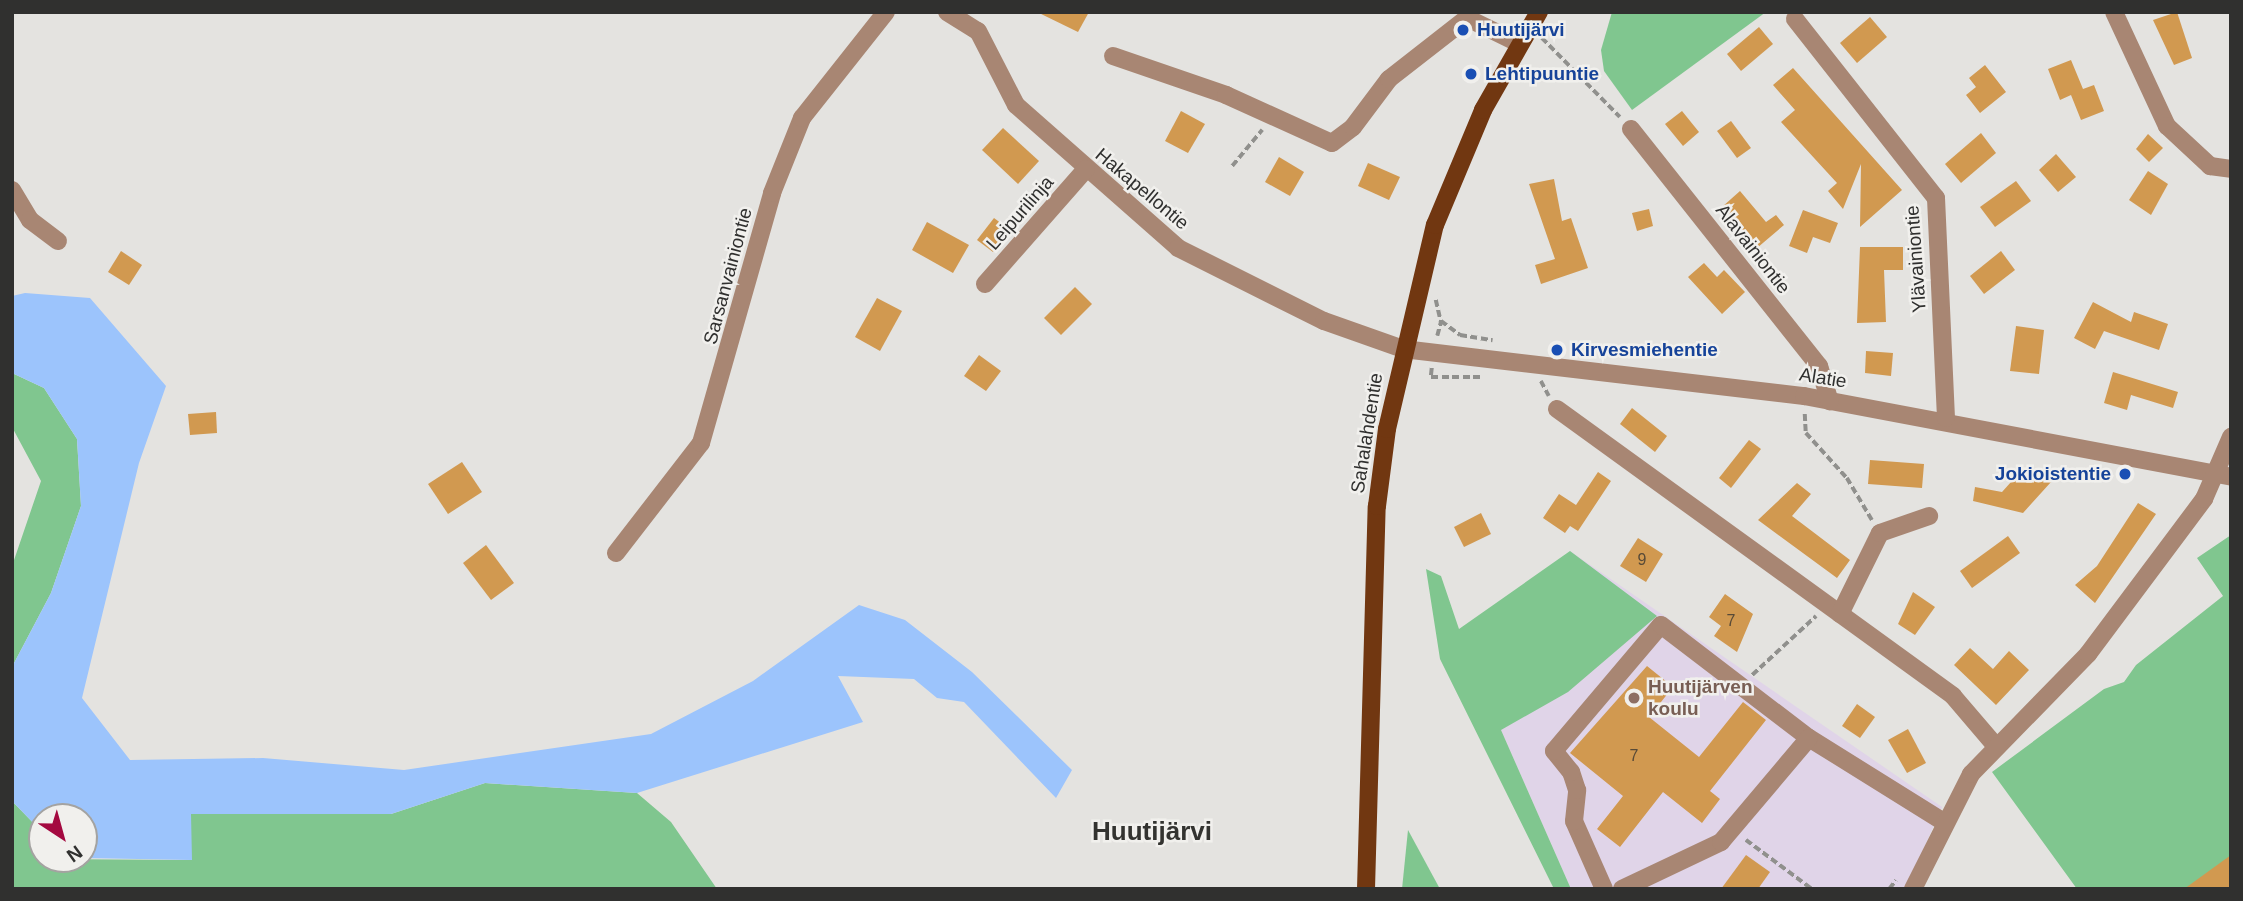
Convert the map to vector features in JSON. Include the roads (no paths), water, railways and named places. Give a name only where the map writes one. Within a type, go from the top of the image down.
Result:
[{"type":"main road","name":"Sahalahdentie","points":[[1366,889],[1377,506],[1403,349],[1435,225],[1483,110],[1534,20]]},
{"type":"street","name":"Sarsanvainiontie","points":[[616,553],[701,443],[772,193],[802,118],[886,12]]},
{"type":"street","name":"Hakapellontie","points":[[947,12],[978,31],[1016,105],[1178,247],[1324,321],[1403,349]]},
{"type":"street","points":[[2114,12],[2167,126],[2210,166],[2231,169]]},
{"type":"street","points":[[1113,56],[1273,117],[1332,143],[1353,127],[1389,79],[1466,18],[1520,44]]},
{"type":"street","name":"Ylävainiontie","points":[[1795,19],[1936,198],[1946,418]]},
{"type":"street","name":"Alavainiontie","points":[[1631,129],[1819,366],[1830,401]]},
{"type":"street","name":"Leipurilinja","points":[[985,284],[1086,169]]},
{"type":"street","points":[[12,190],[30,220],[58,241]]},
{"type":"street","name":"Alatie","points":[[1403,349],[1804,396],[1946,418],[2223,476]]},
{"type":"street","points":[[1557,409],[1953,696],[1994,744]]},
{"type":"street","points":[[1913,889],[1944,822],[1994,744],[2088,654],[2223,476],[2231,437]]},
{"type":"street","points":[[1834,610],[1880,533],[1929,516]]},
{"type":"street","points":[[1604,889],[1574,821],[1577,790],[1571,772],[1554,751],[1661,625],[1809,738],[1944,822]]},
{"type":"street","points":[[1622,889],[1721,842],[1809,738]]},
{"type":"water","points":[[25,293],[90,298],[166,386],[139,463],[82,698],[130,760],[263,758],[404,770],[651,734],[753,681],[859,605],[905,620],[972,672],[1072,770],[1056,798],[964,702],[937,698],[914,679],[838,676],[863,722],[637,793],[485,783],[391,814],[191,814],[192,860],[98,858],[98,803],[28,803],[28,818],[12,801],[12,667],[51,593],[81,506],[77,439],[44,388],[12,373],[12,296]]},
{"type":"place","name":"Huutijärvi","points":[[1463,30]]},
{"type":"place","name":"Lehtipuuntie","points":[[1471,74]]},
{"type":"place","name":"Kirvesmiehentie","points":[[1557,350]]},
{"type":"place","name":"Jokioistentie","points":[[2125,474]]},
{"type":"place","name":"Huutijärven koulu","points":[[1634,698]]},
{"type":"district","name":"Huutijärvi","points":[[1152,832]]}]
